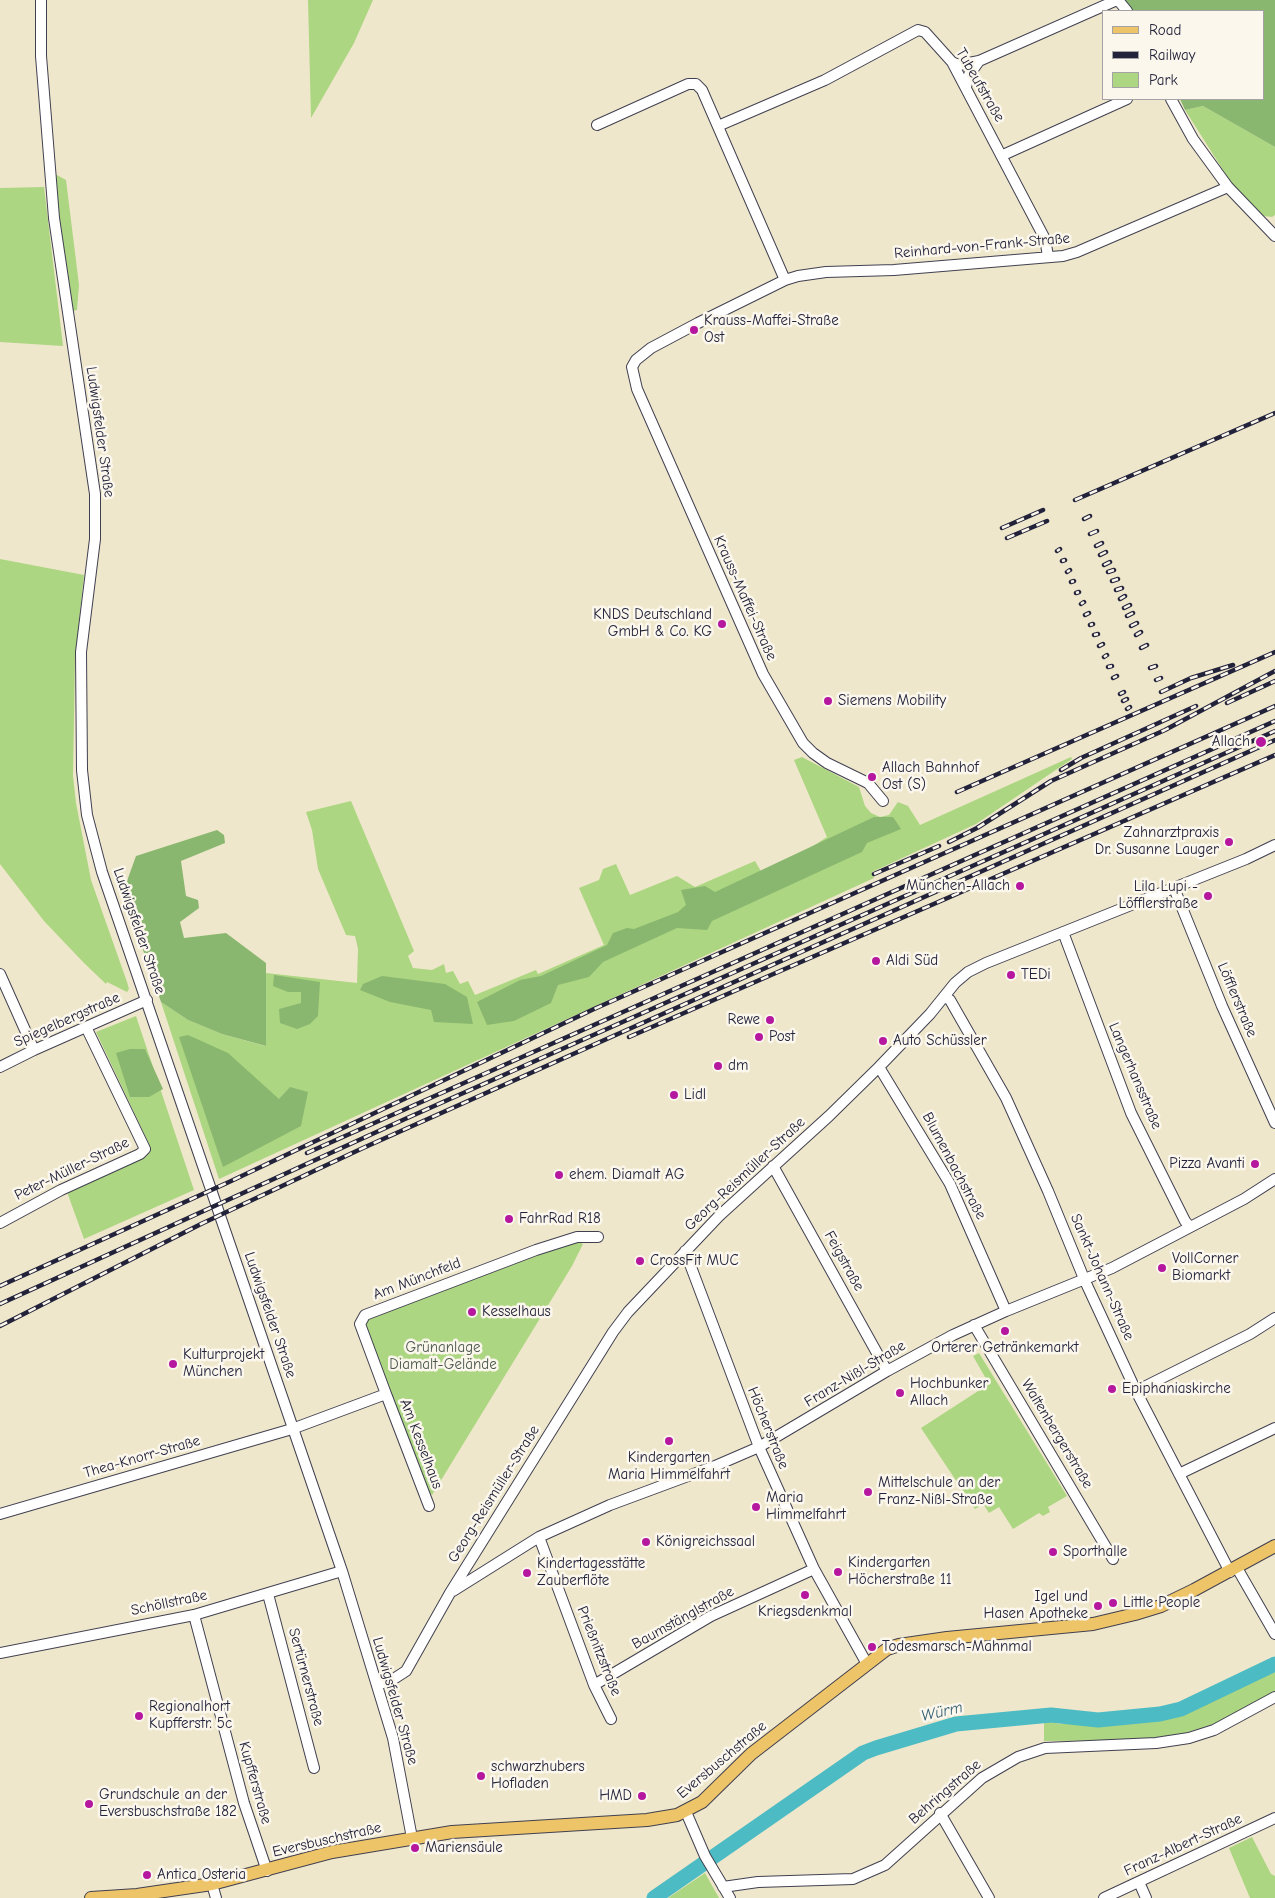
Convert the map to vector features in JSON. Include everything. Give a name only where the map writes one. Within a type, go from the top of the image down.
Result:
[{"type":"main road","name":"Eversbuschstraße","points":[[91,1898],[137,1897],[212,1884],[267,1871],[332,1852],[412,1838],[480,1829],[647,1820],[686,1812],[702,1802],[751,1754],[826,1698],[878,1655],[899,1645],[947,1638],[1094,1624],[1127,1616],[1160,1606],[1234,1570],[1275,1546]]},
{"type":"street","name":"Ludwigsfelder Straße","points":[[41,0],[41,56],[53,210],[95,494],[95,539],[81,652],[83,792],[100,865],[342,1571],[393,1738],[412,1838]]},
{"type":"street","points":[[952,62],[960,66],[979,61],[1118,0],[1126,10]]},
{"type":"street","name":"Tubeufstraße","points":[[718,126],[824,80],[918,30],[932,37],[952,62],[1003,155],[1045,239],[1048,256]]},
{"type":"street","points":[[966,87],[969,75],[979,61]]},
{"type":"street","points":[[597,125],[688,84],[696,84],[702,90],[786,280]]},
{"type":"street","points":[[1003,155],[1125,100]]},
{"type":"street","points":[[1172,100],[1193,139],[1228,187],[1271,223],[1275,236]]},
{"type":"street","name":"Reinhard-von-Frank-Straße","points":[[632,367],[642,353],[786,280],[826,272],[886,270],[1077,252],[1228,187]]},
{"type":"street","name":"Krauss-Maffei-Straße","points":[[632,367],[637,389],[762,674],[783,711],[804,743],[813,752],[827,763],[868,783],[883,801]]},
{"type":"street","name":"Georg-Reismüller-Straße","points":[[377,1685],[392,1680],[406,1671],[450,1593],[613,1332],[628,1312],[685,1251],[879,1067],[945,997],[955,983],[968,972],[1062,932],[1246,859],[1275,845]]},
{"type":"street","name":"Löfflerstraße","points":[[1174,888],[1222,1006],[1275,1123]]},
{"type":"street","name":"Langerhansstraße","points":[[1062,932],[1131,1113],[1185,1222],[1190,1227]]},
{"type":"street","points":[[0,974],[34,1050]]},
{"type":"street","name":"Sankt-Johann-Straße","points":[[945,997],[950,1000],[960,1015],[1006,1098],[1085,1280],[1136,1390],[1178,1474],[1234,1570],[1275,1634]]},
{"type":"street","name":"Spiegelbergstraße","points":[[0,1067],[34,1050],[87,1029],[147,1000]]},
{"type":"street","name":"Peter-Müller-Straße","points":[[0,1223],[61,1190],[140,1154],[145,1149],[87,1029]]},
{"type":"street","name":"Blumenbachstraße","points":[[879,1067],[950,1184],[1006,1311]]},
{"type":"street","name":"Feigstraße","points":[[773,1166],[887,1371]]},
{"type":"street","name":"Franz-Nißl-Straße","points":[[450,1593],[539,1537],[610,1505],[715,1466],[758,1447],[887,1371],[974,1325],[1085,1280],[1244,1199],[1275,1179]]},
{"type":"street","name":"Am Münchfeld","points":[[386,1394],[360,1324],[364,1315],[536,1250],[577,1237],[598,1237]]},
{"type":"street","name":"Höcherstraße","points":[[685,1251],[758,1447],[814,1568],[867,1664]]},
{"type":"street","points":[[1136,1390],[1241,1338],[1275,1318]]},
{"type":"street","name":"Waltenbergerstraße","points":[[974,1325],[1113,1559]]},
{"type":"street","points":[[292,1429],[386,1394]]},
{"type":"street","name":"Am Kesselhaus","points":[[386,1394],[429,1506]]},
{"type":"street","points":[[1178,1474],[1275,1428]]},
{"type":"street","name":"Thea-Knorr-Straße","points":[[0,1514],[292,1429]]},
{"type":"street","name":"Prießnitzstraße","points":[[539,1537],[594,1684],[611,1719]]},
{"type":"street","name":"Baumstänglstraße","points":[[594,1684],[711,1616],[814,1568]]},
{"type":"street","name":"Schöllstraße","points":[[0,1653],[194,1615],[342,1571]]},
{"type":"street","name":"Sertürnerstraße","points":[[268,1594],[314,1768]]},
{"type":"street","name":"Kupfferstraße","points":[[194,1615],[244,1803],[267,1871]]},
{"type":"street","name":"Behringstraße","points":[[724,1887],[758,1882],[853,1879],[885,1865],[940,1813],[982,1778],[1018,1757],[1045,1748],[1156,1743],[1188,1738],[1214,1730],[1275,1697]]},
{"type":"street","points":[[686,1812],[705,1856],[730,1898]]},
{"type":"street","points":[[940,1813],[989,1898]]},
{"type":"street","name":"Franz-Albert-Straße","points":[[1104,1898],[1275,1818]]},
{"type":"street","points":[[1139,1882],[1146,1898]]},
{"type":"street","points":[[212,1884],[216,1898]]},
{"type":"green space","points":[[308,0],[373,0],[354,43],[311,118]]},
{"type":"green space","points":[[1123,0],[1275,0],[1275,147],[1203,106],[1185,110],[1180,100],[1265,100],[1265,10],[1131,10]]},
{"type":"green space","points":[[1203,106],[1275,147],[1275,215],[1272,217],[1264,216],[1237,192],[1185,110]]},
{"type":"green space","points":[[53,173],[66,180],[79,285],[77,310],[72,311]]},
{"type":"green space","points":[[44,187],[63,346],[0,342],[0,188]]},
{"type":"green space","points":[[0,559],[84,575],[75,659],[73,776],[76,803],[91,880],[127,982],[129,989],[127,992],[107,982],[106,984],[84,963],[44,921],[0,864]]},
{"type":"green space","points":[[802,757],[859,787],[865,806],[871,813],[880,817],[889,815],[898,802],[908,806],[920,825],[1071,757],[1072,759],[976,824],[872,872],[874,878],[219,1179],[161,1002],[188,1020],[222,1034],[265,1046],[266,973],[357,983],[358,949],[355,936],[346,935],[318,869],[312,830],[306,812],[351,801],[414,951],[408,956],[413,968],[432,970],[444,964],[446,973],[453,971],[460,984],[468,981],[475,995],[536,970],[538,974],[604,945],[579,888],[599,880],[603,869],[616,864],[630,895],[677,876],[695,887],[755,861],[762,873],[796,857],[827,837],[794,760]]},
{"type":"green space","points":[[874,817],[893,817],[901,829],[867,843],[862,852],[712,921],[707,930],[677,928],[603,962],[589,977],[558,985],[551,1003],[514,1021],[487,1025],[477,1002],[520,980],[541,976],[607,945],[613,933],[627,928],[634,929],[678,912],[686,905],[681,890],[705,886],[715,892]]},
{"type":"green space","points":[[217,830],[224,835],[225,843],[181,861],[186,896],[198,900],[199,908],[180,922],[184,938],[226,933],[266,963],[266,1046],[222,1034],[188,1020],[161,1002],[123,892],[136,856]]},
{"type":"green space","points":[[274,975],[320,982],[318,1016],[310,1024],[297,1029],[280,1023],[279,1009],[301,1003],[301,992],[288,992],[273,986]]},
{"type":"green space","points":[[382,976],[445,984],[467,997],[473,1024],[434,1022],[431,1010],[390,1002],[360,990],[363,984]]},
{"type":"green space","points":[[136,1016],[194,1190],[84,1239],[67,1192],[145,1155],[149,1144],[96,1032]]},
{"type":"green space","points":[[188,1035],[228,1053],[279,1099],[290,1087],[308,1092],[301,1126],[223,1167],[179,1037]]},
{"type":"green space","points":[[130,1049],[145,1049],[163,1089],[149,1097],[130,1097],[116,1053]]},
{"type":"green space","name":"Grünanlage Diamalt-Gelände","points":[[577,1241],[583,1244],[572,1266],[432,1495],[425,1487],[365,1325],[366,1321],[368,1318]]},
{"type":"green space","points":[[979,1353],[1067,1496],[1048,1507],[1050,1512],[1043,1516],[1039,1513],[1013,1529],[999,1507],[989,1513],[984,1505],[994,1498],[975,1509],[921,1428],[989,1384],[973,1356]]},
{"type":"green space","points":[[1275,1672],[1275,1691],[1223,1721],[1163,1740],[1044,1741],[1044,1721],[1061,1724],[1107,1724],[1163,1719],[1196,1710],[1223,1694]]},
{"type":"green space","points":[[1252,1837],[1271,1874],[1275,1876],[1275,1898],[1250,1898],[1229,1848]]},
{"type":"green space","points":[[705,1873],[719,1898],[668,1898]]},
{"type":"waterway","name":"Würm","points":[[654,1898],[863,1753],[876,1748],[956,1724],[1051,1715],[1098,1720],[1160,1714],[1181,1709],[1275,1664]]},
{"type":"railway","points":[[1075,500],[1275,413]]},
{"type":"railway","points":[[1002,528],[1043,510]]},
{"type":"railway","points":[[1084,519],[1090,516]]},
{"type":"railway","points":[[1007,538],[1047,521]]},
{"type":"railway","points":[[1090,534],[1097,531]]},
{"type":"railway","points":[[1096,546],[1102,543]]},
{"type":"railway","points":[[1100,555],[1106,552]]},
{"type":"railway","points":[[1104,565],[1110,562]]},
{"type":"railway","points":[[1108,572],[1114,570]]},
{"type":"railway","points":[[1112,581],[1118,579]]},
{"type":"railway","points":[[1116,590],[1122,588]]},
{"type":"railway","points":[[1120,599],[1125,596]]},
{"type":"railway","points":[[1124,608],[1130,605]]},
{"type":"railway","points":[[1085,615],[1089,613]]},
{"type":"railway","points":[[1127,616],[1133,613]]},
{"type":"railway","points":[[1131,626],[1137,623]]},
{"type":"railway","points":[[1136,635],[1141,632]]},
{"type":"railway","points":[[1094,635],[1098,634]]},
{"type":"railway","points":[[1099,646],[1103,644]]},
{"type":"railway","points":[[1141,648],[1147,645]]},
{"type":"railway","points":[[957,792],[1275,652]]},
{"type":"railway","points":[[1161,692],[1191,678],[1233,665]]},
{"type":"railway","points":[[1108,667],[1112,666]]},
{"type":"railway","points":[[1150,668],[1156,666]]},
{"type":"railway","points":[[949,842],[977,828],[1051,781],[1165,730],[1275,671]]},
{"type":"railway","points":[[1113,678],[1117,676]]},
{"type":"railway","points":[[1156,680],[1161,678]]},
{"type":"railway","points":[[1227,703],[1275,681]]},
{"type":"railway","points":[[1120,694],[1124,692]]},
{"type":"railway","points":[[1123,701],[1127,699]]},
{"type":"railway","points":[[1061,770],[1081,758],[1196,706]]},
{"type":"railway","points":[[0,1286],[229,1182],[594,1009],[1275,706]]},
{"type":"railway","points":[[307,1153],[1275,721]]},
{"type":"railway","points":[[0,1304],[405,1119],[1275,731]]},
{"type":"railway","points":[[0,1326],[201,1224],[363,1148],[1275,740]]},
{"type":"railway","points":[[629,1037],[1275,755]]},
{"type":"railway","points":[[874,874],[939,846]]},
{"type":"place","name":"Krauss-Maffei-Straße Ost","points":[[694,330]]},
{"type":"place","name":"KNDS Deutschland GmbH & Co. KG","points":[[722,624]]},
{"type":"place","name":"Siemens Mobility","points":[[828,701]]},
{"type":"place","name":"Allach","points":[[1261,742]]},
{"type":"place","name":"Allach Bahnhof Ost (S)","points":[[872,777]]},
{"type":"place","name":"Zahnarztpraxis Dr. Susanne Lauger","points":[[1229,842]]},
{"type":"place","name":"München-Allach","points":[[1020,886]]},
{"type":"place","name":"Lila Lupi - Löfflerstraße","points":[[1208,896]]},
{"type":"place","name":"Aldi Süd","points":[[876,961]]},
{"type":"place","name":"TEDi","points":[[1011,975]]},
{"type":"place","name":"Rewe","points":[[770,1020]]},
{"type":"place","name":"Post","points":[[759,1037]]},
{"type":"place","name":"Auto Schüssler","points":[[883,1041]]},
{"type":"place","name":"dm","points":[[718,1066]]},
{"type":"place","name":"Lidl","points":[[674,1095]]},
{"type":"place","name":"Pizza Avanti","points":[[1255,1164]]},
{"type":"place","name":"ehem. Diamalt AG","points":[[559,1175]]},
{"type":"place","name":"FahrRad R18","points":[[509,1219]]},
{"type":"place","name":"CrossFit MUC","points":[[640,1261]]},
{"type":"place","name":"VollCorner Biomarkt","points":[[1162,1268]]},
{"type":"place","name":"Kesselhaus","points":[[472,1312]]},
{"type":"place","name":"Orterer Getränkemarkt","points":[[1005,1331]]},
{"type":"place","name":"Kulturprojekt München","points":[[173,1364]]},
{"type":"place","name":"Epiphaniaskirche","points":[[1112,1389]]},
{"type":"place","name":"Hochbunker Allach","points":[[900,1393]]},
{"type":"place","name":"Kindergarten Maria Himmelfahrt","points":[[669,1441]]},
{"type":"place","name":"Mittelschule an der Franz-Nißl-Straße","points":[[868,1492]]},
{"type":"place","name":"Maria Himmelfahrt","points":[[756,1507]]},
{"type":"place","name":"Königreichssaal","points":[[646,1542]]},
{"type":"place","name":"Sporthalle","points":[[1053,1552]]},
{"type":"place","name":"Kindergarten Höcherstraße 11","points":[[838,1572]]},
{"type":"place","name":"Kindertagesstätte Zauberflöte","points":[[527,1573]]},
{"type":"place","name":"Kriegsdenkmal","points":[[805,1595]]},
{"type":"place","name":"Little People","points":[[1113,1603]]},
{"type":"place","name":"Igel und Hasen Apotheke","points":[[1098,1606]]},
{"type":"place","name":"Todesmarsch-Mahnmal","points":[[872,1647]]},
{"type":"place","name":"Regionalhort Kupfferstr. 5c","points":[[139,1716]]},
{"type":"place","name":"schwarzhubers Hofladen","points":[[481,1776]]},
{"type":"place","name":"HMD","points":[[642,1796]]},
{"type":"place","name":"Grundschule an der Eversbuschstraße 182","points":[[89,1804]]},
{"type":"place","name":"Mariensäule","points":[[415,1848]]},
{"type":"place","name":"Antica Osteria","points":[[147,1875]]}]
